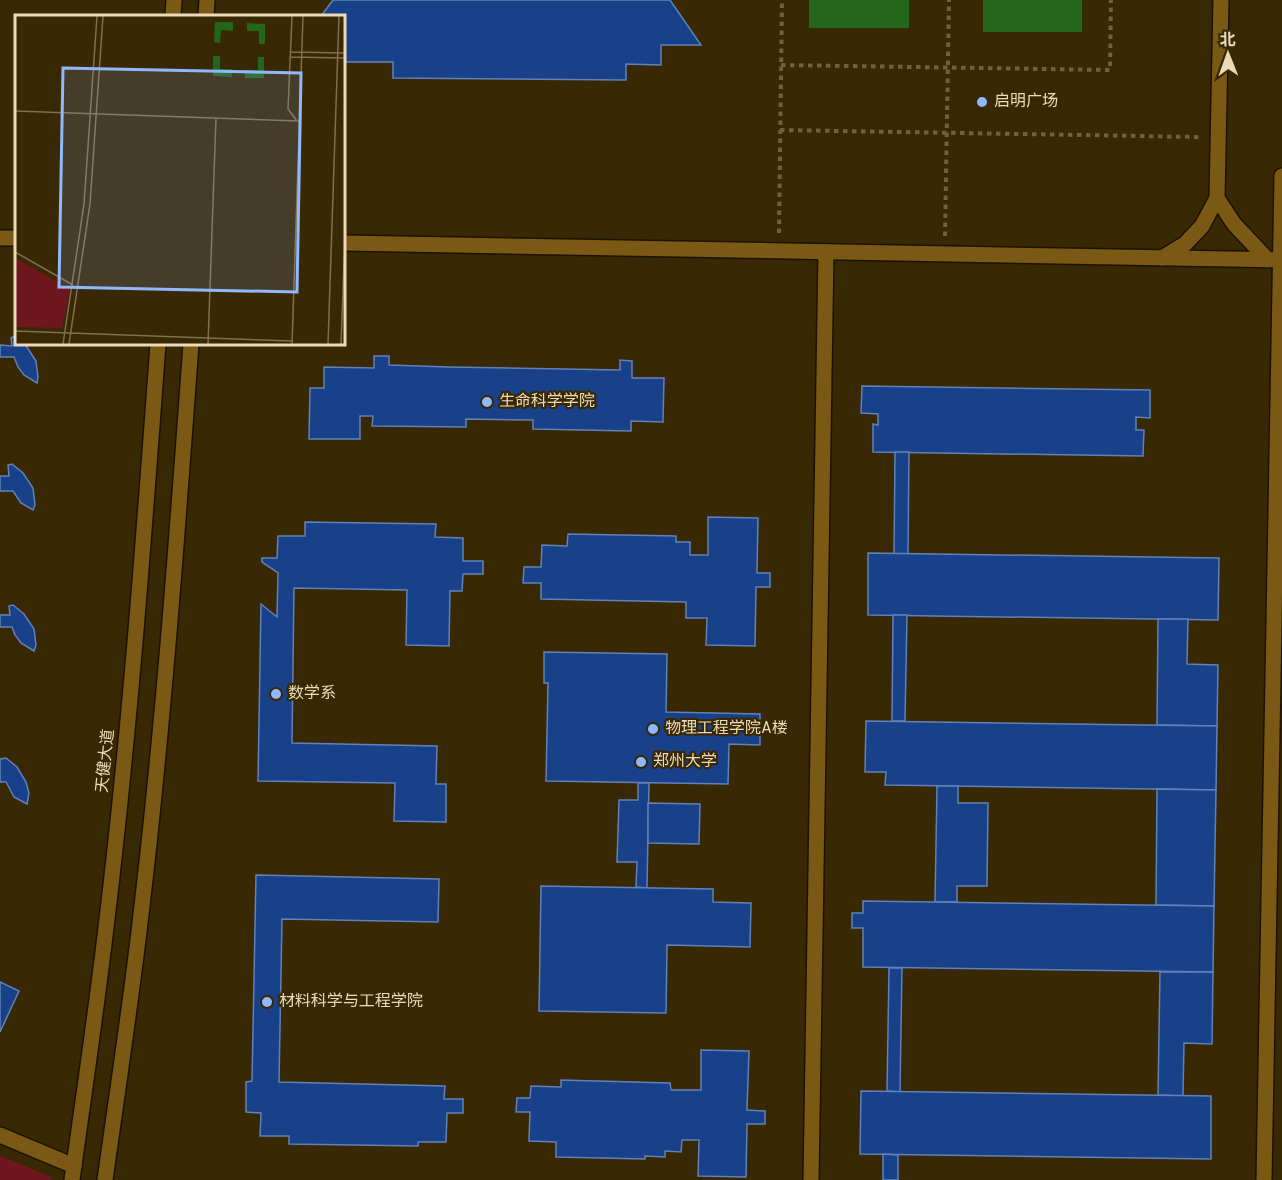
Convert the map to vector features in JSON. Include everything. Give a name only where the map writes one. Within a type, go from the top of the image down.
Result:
[{"type":"lane","points":[[173,15],[174,0]]},
{"type":"lane","points":[[206,15],[207,0]]},
{"type":"lane","points":[[1162,258],[1185,244],[1203,226],[1217,198],[1221,0]]},
{"type":"lane","points":[[1264,1180],[1274,260],[1282,176]]},
{"type":"lane","points":[[1217,198],[1234,224],[1274,260]]},
{"type":"lane","points":[[345,243],[1274,260]]},
{"type":"lane","points":[[811,1180],[826,252]]},
{"type":"lane","name":"天健大道","points":[[73,1173],[107,920],[124,761],[147,503],[158,345]]},
{"type":"lane","points":[[105,1180],[140,924],[160,730],[191,345]]},
{"type":"lane","points":[[0,1135],[73,1173]]},
{"type":"path","points":[[778,251],[782,0]]},
{"type":"path","points":[[945,254],[949,0]]},
{"type":"path","points":[[781,65],[1110,70],[1111,0]]},
{"type":"path","points":[[780,130],[1218,137]]},
{"type":"shaded area","points":[[809,0],[909,0],[909,28],[809,28]]},
{"type":"shaded area","points":[[983,0],[1082,0],[1082,32],[983,32]]},
{"type":"shaded area","points":[[0,1156],[49,1176],[53,1180],[0,1180]]},
{"type":"building","points":[[333,0],[670,0],[701,45],[661,45],[661,65],[626,64],[626,80],[393,78],[393,62],[345,62],[345,15],[322,15]]},
{"type":"building","points":[[15,336],[15,345],[26,345],[36,361],[37,383],[24,375],[14,357],[0,357],[0,345],[12,346],[11,338]]},
{"type":"building","name":"生命科学学院","points":[[374,356],[389,356],[389,365],[449,367],[620,370],[620,360],[632,361],[632,378],[664,378],[663,422],[631,421],[631,431],[533,429],[533,420],[466,419],[466,427],[372,426],[373,416],[360,416],[360,439],[309,439],[310,388],[324,388],[324,367],[374,368]]},
{"type":"building","points":[[862,386],[1150,390],[1150,418],[1136,417],[1136,430],[1144,430],[1143,456],[873,452],[873,424],[878,425],[878,414],[861,413]]},
{"type":"building","points":[[895,452],[909,452],[908,554],[894,554]]},
{"type":"building","points":[[12,464],[23,473],[33,488],[35,505],[33,510],[21,503],[13,491],[0,491],[0,476],[9,476],[8,465]]},
{"type":"building","points":[[708,517],[758,518],[757,573],[770,573],[770,587],[756,587],[755,646],[706,645],[707,618],[686,618],[686,602],[541,599],[541,583],[523,583],[524,567],[541,567],[542,545],[567,546],[568,534],[676,536],[676,542],[690,542],[690,555],[708,555]]},
{"type":"building","name":"数学系","points":[[305,522],[436,524],[435,537],[463,538],[463,561],[483,561],[483,574],[463,574],[462,591],[450,591],[449,646],[406,645],[407,590],[294,588],[292,743],[437,746],[436,784],[446,784],[446,822],[394,821],[395,783],[258,781],[261,604],[277,617],[278,573],[262,562],[262,558],[277,558],[278,536],[305,536]]},
{"type":"building","points":[[868,553],[1219,558],[1218,620],[868,615]]},
{"type":"building","points":[[13,605],[24,614],[34,629],[36,645],[34,651],[21,643],[12,627],[0,627],[0,615],[10,615],[9,606]]},
{"type":"building","points":[[893,615],[907,615],[905,721],[892,721]]},
{"type":"building","points":[[1158,619],[1188,619],[1187,664],[1218,665],[1217,726],[1157,725]]},
{"type":"building","name":"物理工程学院A楼","points":[[544,652],[667,654],[666,712],[760,714],[760,745],[729,744],[728,784],[546,781],[548,683],[544,683]]},
{"type":"building","points":[[866,721],[1217,726],[1216,790],[885,785],[886,772],[865,772]]},
{"type":"building","points":[[6,758],[17,767],[26,782],[29,793],[27,804],[14,797],[6,782],[0,782],[0,759]]},
{"type":"building","points":[[638,783],[649,783],[647,888],[636,887],[637,862],[617,862],[619,800],[638,800]]},
{"type":"building","points":[[937,786],[958,786],[958,803],[988,803],[987,886],[957,886],[957,902],[935,902]]},
{"type":"building","points":[[1157,789],[1216,790],[1214,906],[1156,905]]},
{"type":"building","points":[[648,803],[700,804],[699,844],[648,843]]},
{"type":"building","name":"材料科学与工程学院","points":[[256,875],[439,879],[438,922],[282,919],[279,1082],[445,1086],[444,1099],[463,1099],[463,1113],[447,1113],[446,1142],[418,1142],[418,1146],[289,1144],[289,1136],[260,1136],[261,1113],[246,1112],[246,1082],[252,1081]]},
{"type":"building","points":[[541,886],[713,889],[713,902],[751,903],[750,947],[667,945],[666,1013],[539,1011]]},
{"type":"building","points":[[863,901],[1214,906],[1213,972],[863,967],[863,928],[852,928],[852,913],[863,913]]},
{"type":"building","points":[[889,968],[902,968],[900,1092],[887,1091]]},
{"type":"building","points":[[1160,972],[1213,972],[1212,1044],[1184,1043],[1183,1096],[1158,1095]]},
{"type":"building","points":[[0,982],[19,991],[0,1032]]},
{"type":"building","points":[[701,1050],[749,1051],[747,1110],[765,1111],[765,1124],[747,1124],[746,1177],[698,1176],[699,1140],[682,1140],[681,1152],[665,1151],[665,1157],[645,1156],[645,1159],[556,1157],[556,1142],[529,1141],[530,1112],[516,1112],[517,1098],[530,1098],[531,1086],[561,1087],[561,1080],[670,1083],[671,1090],[701,1090]]},
{"type":"building","points":[[861,1091],[1211,1096],[1211,1159],[860,1154]]},
{"type":"building","points":[[883,1154],[898,1155],[898,1180],[883,1180]]},
{"type":"place","name":"启明广场","points":[[982,102]]},
{"type":"place","name":"生命科学学院","points":[[487,402]]},
{"type":"place","name":"数学系","points":[[276,694]]},
{"type":"place","name":"物理工程学院A楼","points":[[653,729]]},
{"type":"place","name":"郑州大学","points":[[641,762]]},
{"type":"place","name":"材料科学与工程学院","points":[[267,1002]]}]
